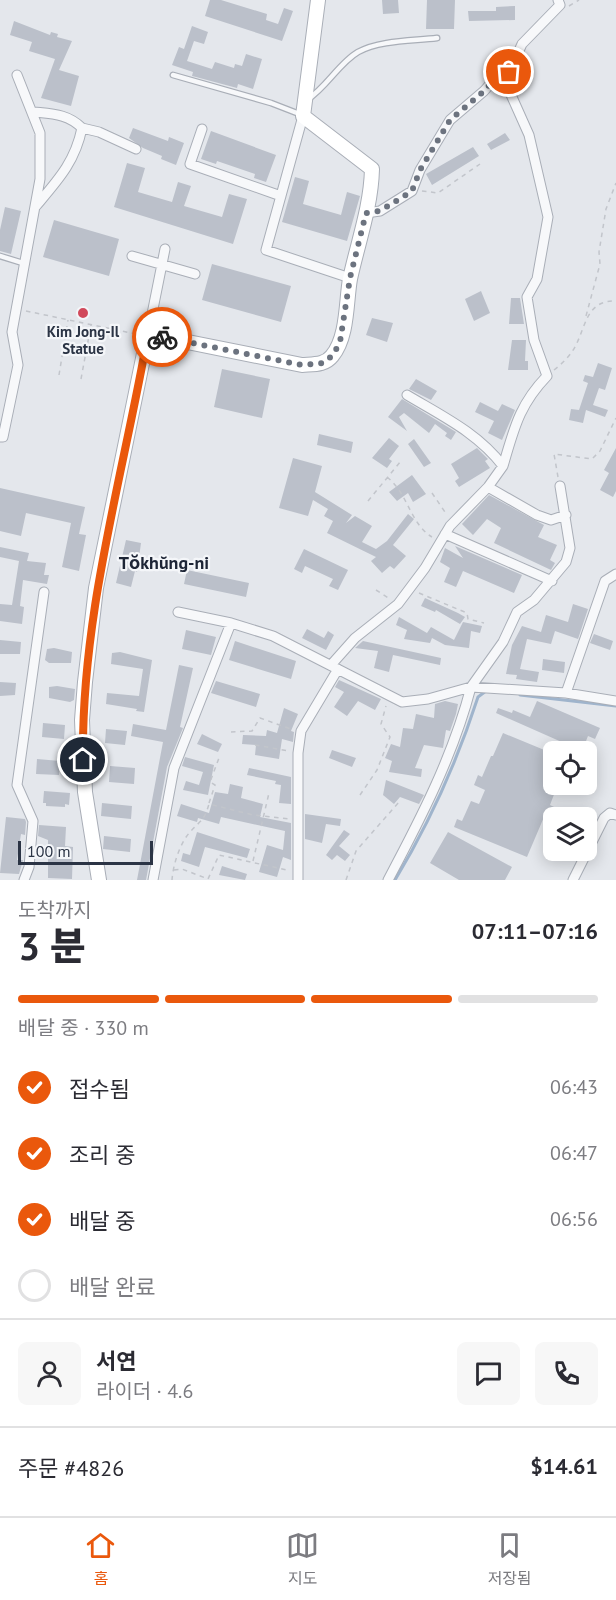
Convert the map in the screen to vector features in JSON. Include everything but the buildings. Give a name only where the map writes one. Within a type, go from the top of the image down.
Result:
[{"type":"street","points":[[318,0],[304,109],[266,250],[350,278]]},
{"type":"street","points":[[298,876],[298,753],[301,731],[335,667],[356,638],[398,604],[453,523],[488,487],[503,466],[514,428],[528,396],[547,376],[534,340],[527,297],[537,279],[548,217],[529,135],[508,88],[509,72],[522,44],[559,3]]},
{"type":"street","points":[[366,213],[380,211],[412,191],[420,170],[450,120],[484,91],[498,75],[509,72]]},
{"type":"street","points":[[0,437],[3,438],[18,365],[12,332],[36,206],[40,133],[34,112],[17,75]]},
{"type":"street","points":[[148,335],[302,365],[323,363],[333,355],[340,342],[350,278],[366,213],[372,169],[304,109]]},
{"type":"street","points":[[34,112],[60,114],[82,128],[99,132],[136,149]]},
{"type":"street","points":[[36,206],[62,176],[78,150],[82,128]]},
{"type":"street","points":[[202,129],[190,164],[281,196]]},
{"type":"street","points":[[99,880],[85,792],[82,720],[85,682],[96,588],[165,249]]},
{"type":"street","points":[[132,256],[195,274]]},
{"type":"street","points":[[407,395],[470,433],[487,446],[503,466]]},
{"type":"street","points":[[388,880],[423,816],[460,727],[471,687],[503,642],[517,612],[534,600],[566,562],[570,548],[560,486]]},
{"type":"street","points":[[488,487],[537,515],[551,520],[566,515]]},
{"type":"street","points":[[443,537],[552,581]]},
{"type":"street","points":[[566,693],[605,581],[616,574]]},
{"type":"street","points":[[24,880],[29,867],[33,821],[17,785],[44,592]]},
{"type":"street","points":[[178,612],[231,623],[273,636],[335,667],[388,698],[402,702],[428,699],[471,687],[566,693],[616,701]]},
{"type":"street","points":[[153,880],[174,768],[231,623]]},
{"type":"street","points":[[573,880],[604,818],[610,813],[616,815]]},
{"type":"lane","points":[[172,75],[271,103],[304,109],[358,52],[376,46],[437,38]]},
{"type":"lane","points":[[0,256],[26,264]]},
{"type":"path","points":[[559,3],[565,7],[579,0]]},
{"type":"path","points":[[412,191],[438,193],[480,164]]},
{"type":"path","points":[[547,376],[564,362],[575,347],[600,264],[599,252],[606,209],[616,183]]},
{"type":"path","points":[[586,316],[597,305],[616,301]]},
{"type":"path","points":[[17,309],[148,335]]},
{"type":"path","points":[[59,375],[68,320]]},
{"type":"path","points":[[81,379],[91,325]]},
{"type":"path","points":[[560,486],[554,454],[592,459],[600,451],[616,418]]},
{"type":"path","points":[[368,501],[402,461]]},
{"type":"path","points":[[387,477],[402,493],[425,532],[443,537]]},
{"type":"path","points":[[432,493],[453,523]]},
{"type":"path","points":[[410,589],[459,609],[466,613],[468,619],[484,623]]},
{"type":"path","points":[[376,590],[398,604]]},
{"type":"path","points":[[360,795],[377,770],[390,737],[381,724],[388,698]]},
{"type":"path","points":[[231,732],[252,731],[260,718],[301,731]]},
{"type":"path","points":[[255,745],[298,753]]},
{"type":"path","points":[[172,880],[173,871],[190,831],[205,820],[215,785],[210,782],[219,758]]},
{"type":"path","points":[[253,862],[269,794]]},
{"type":"path","points":[[346,880],[356,851],[399,802]]},
{"type":"path","points":[[209,804],[263,816],[299,820]]},
{"type":"path","points":[[173,871],[182,869],[208,879],[219,855],[253,862],[298,876]]},
{"type":"waterway","points":[[395,880],[442,791],[478,697],[486,691]]},
{"type":"waterway","points":[[520,695],[616,706]]},
{"type":"way so far","points":[[162,337],[302,365],[323,363],[333,355],[340,342],[350,278],[366,213],[380,211],[412,191],[420,170],[435,150],[450,120],[484,91],[498,75],[509,72]]},
{"type":"place","name":"Kim Jong-Il Statue","points":[[83,313]]},
{"type":"district","name":"Tŏkhŭng-ni","points":[[164,562]]},
{"type":"route","points":[[83,760],[82,720],[96,588],[148,334],[162,337]]}]
